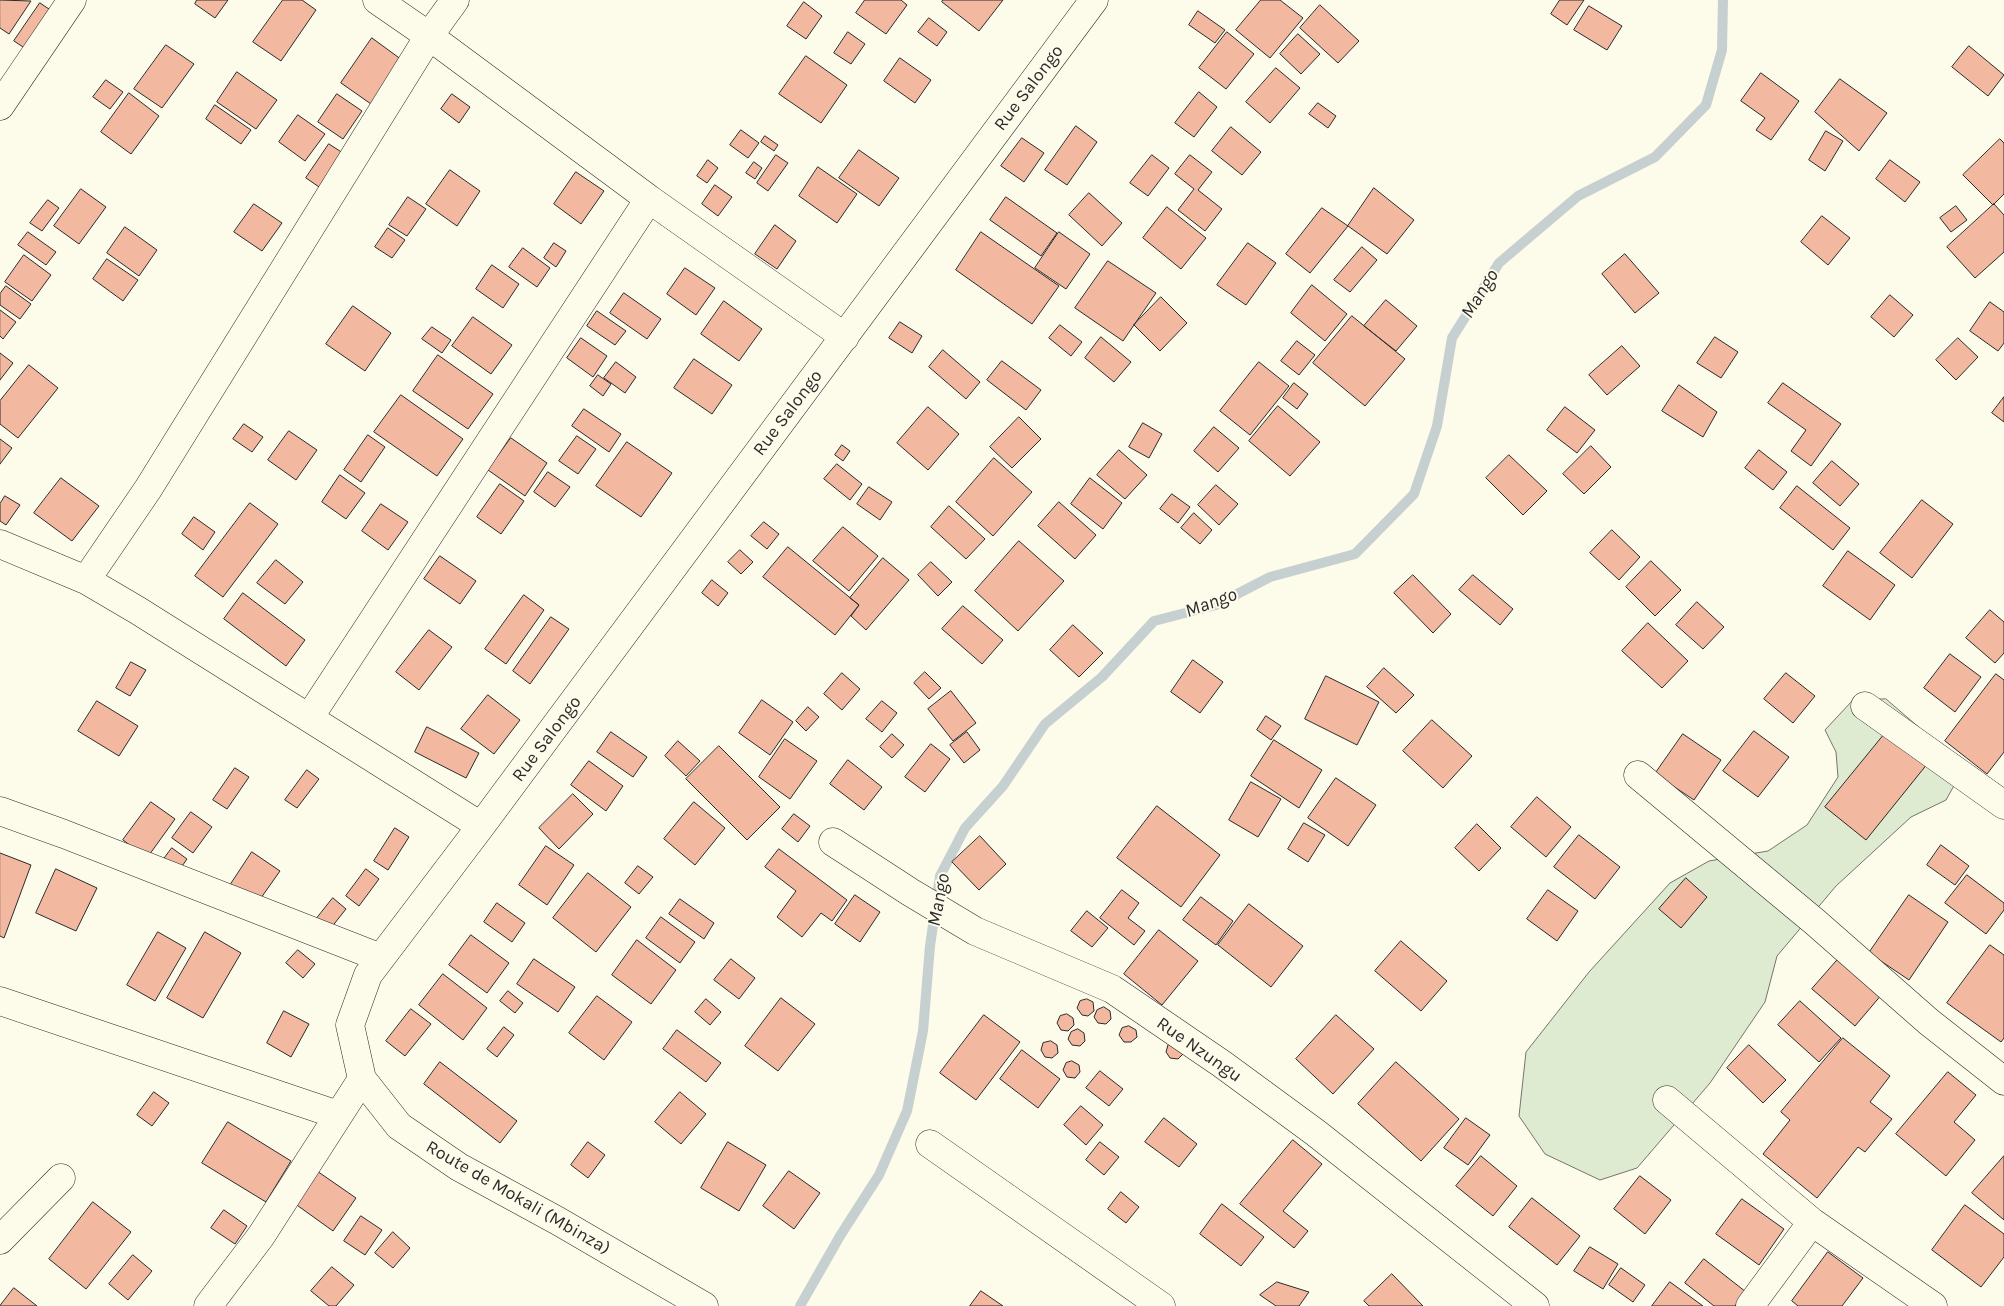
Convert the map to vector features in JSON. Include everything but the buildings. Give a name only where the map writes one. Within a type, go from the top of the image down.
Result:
[{"type":"street","points":[[0,106],[72,0]]},
{"type":"street","points":[[377,0],[429,36],[649,199],[845,337]]},
{"type":"street","points":[[86,580],[148,489],[429,36],[455,0]]},
{"type":"street","name":"Rue Salongo","points":[[482,826],[1094,0]]},
{"type":"street","points":[[309,718],[649,199]]},
{"type":"street","points":[[0,544],[86,580],[482,826]]},
{"type":"street","points":[[1865,706],[2004,805]]},
{"type":"street","points":[[1638,775],[1815,922],[1929,1022],[2004,1081]]},
{"type":"street","points":[[0,811],[64,834],[381,958]]},
{"type":"street","name":"Route de Mokali (Mbinza)","points":[[482,826],[368,976],[350,1025],[362,1079],[399,1126],[459,1167],[558,1221],[695,1300]]},
{"type":"street","name":"Rue Nzungu","points":[[833,842],[975,931],[1112,989],[1222,1064],[1316,1133],[1535,1306]]},
{"type":"street","points":[[0,1001],[338,1115]]},
{"type":"street","points":[[208,1306],[261,1236],[362,1079]]},
{"type":"street","points":[[1667,1100],[1812,1222],[1933,1306]]},
{"type":"street","points":[[930,1144],[1161,1306]]},
{"type":"street","points":[[0,1240],[61,1178]]},
{"type":"street","points":[[1750,1306],[1812,1222]]},
{"type":"green space","points":[[1886,699],[1936,742],[1956,782],[1946,800],[1911,817],[1836,886],[1777,956],[1765,1002],[1710,1083],[1637,1168],[1600,1180],[1545,1154],[1519,1116],[1526,1052],[1589,972],[1670,883],[1709,861],[1768,851],[1807,825],[1838,777],[1836,752],[1825,730],[1852,701]]},
{"type":"waterway","name":"Mango","points":[[800,1306],[840,1236],[879,1175],[907,1111],[923,1031],[930,946],[940,876],[965,828],[1003,786],[1045,724],[1102,677],[1154,621],[1216,605],[1270,577],[1355,554],[1414,494],[1437,426],[1452,338],[1499,263],[1578,196],[1655,157],[1706,105],[1722,50],[1723,0]]}]
